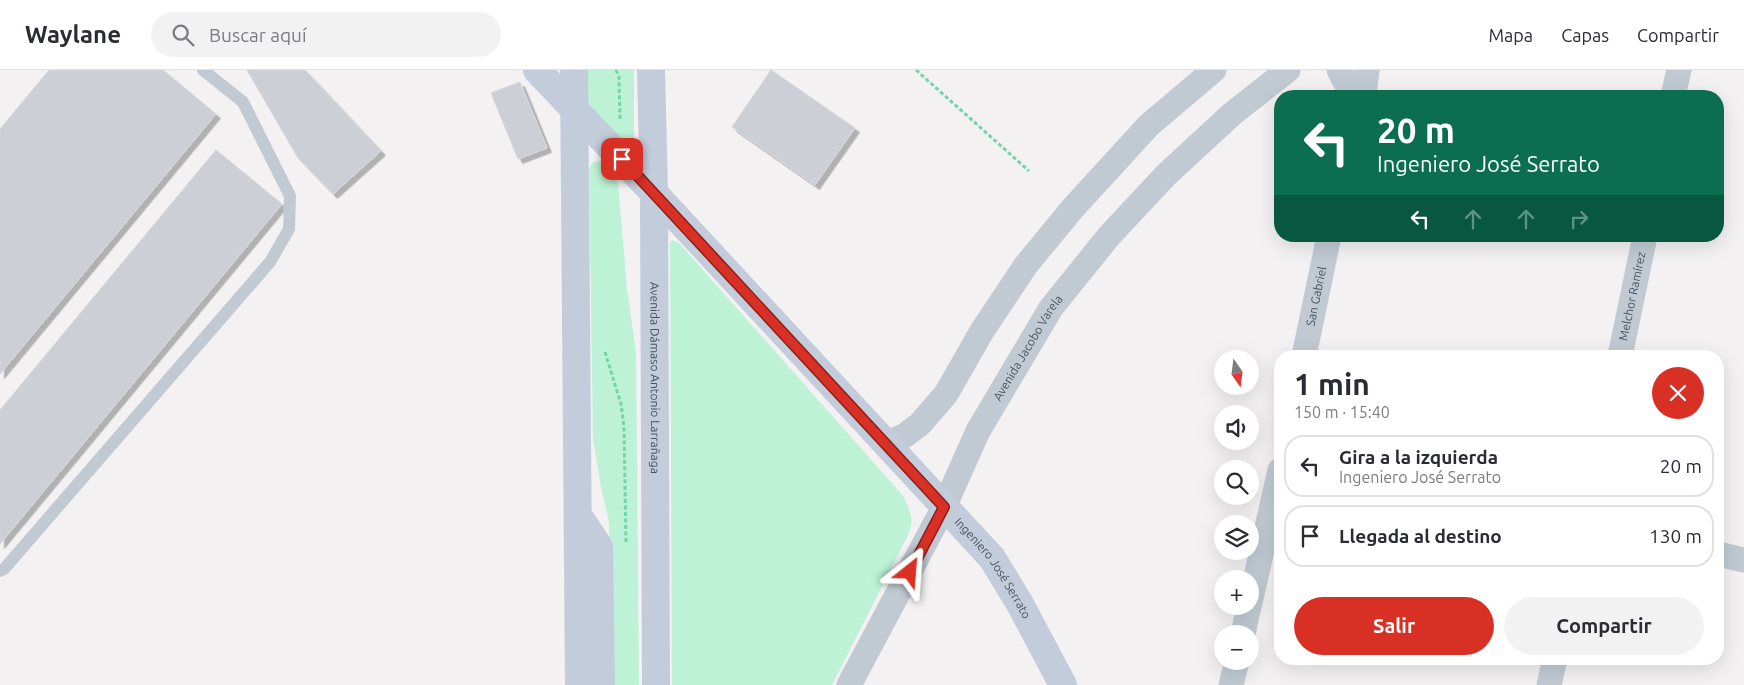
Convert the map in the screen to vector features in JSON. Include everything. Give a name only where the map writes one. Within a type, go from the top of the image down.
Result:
[{"type":"street","name":"Ingeniero José Serrato","points":[[536,70],[654,193],[992,558],[1020,604],[1063,685]]},
{"type":"street","points":[[574,70],[579,685]]},
{"type":"street","name":"Avenida Dámaso Antonio Larrañaga","points":[[651,70],[654,193],[656,685]]},
{"type":"street","points":[[886,444],[904,436],[920,424],[946,394],[982,331],[1026,265],[1072,208],[1149,125],[1214,70]]},
{"type":"street","points":[[1339,70],[1348,90]]},
{"type":"street","points":[[1365,90],[1367,70]]},
{"type":"street","points":[[1674,90],[1679,70]]},
{"type":"street","name":"Avenida Jacobo Varela","points":[[850,685],[944,507],[978,430],[1051,308],[1083,267],[1166,175],[1281,72]]},
{"type":"street","name":"San Gabriel","points":[[1305,350],[1328,242]]},
{"type":"street","name":"Melchor Ramírez","points":[[1621,350],[1644,242]]},
{"type":"street","points":[[1258,570],[1274,497]]},
{"type":"street","points":[[578,515],[599,547],[601,685]]},
{"type":"street","points":[[1724,555],[1744,560]]},
{"type":"street","points":[[1549,685],[1554,665]]},
{"type":"street","points":[[1232,685],[1235,670]]},
{"type":"lane","points":[[0,571],[270,262],[289,229],[290,196],[243,102],[203,70]]},
{"type":"path","points":[[611,147],[620,130],[619,77],[616,70]]},
{"type":"path","points":[[916,70],[1029,171]]},
{"type":"path","points":[[603,343],[606,360],[614,378],[621,404],[624,427],[626,551]]},
{"type":"green space","points":[[588,70],[634,70],[634,145],[631,147],[590,106],[588,102]]},
{"type":"green space","points":[[596,161],[606,166],[618,183],[627,289],[636,353],[639,685],[611,685],[609,522],[593,439],[589,169],[592,163]]},
{"type":"green space","points":[[673,240],[680,244],[904,497],[909,508],[911,526],[907,537],[832,685],[672,685],[670,242]]},
{"type":"building","points":[[49,70],[163,70],[216,114],[0,374],[0,129]]},
{"type":"building","points":[[247,70],[305,70],[381,151],[333,194],[298,158]]},
{"type":"building","points":[[771,70],[855,128],[815,185],[732,127]]},
{"type":"building","points":[[520,82],[547,148],[518,159],[491,93]]},
{"type":"building","points":[[216,150],[282,204],[0,544],[0,410]]},
{"type":"route","points":[[622,159],[944,507],[910,572]]}]
